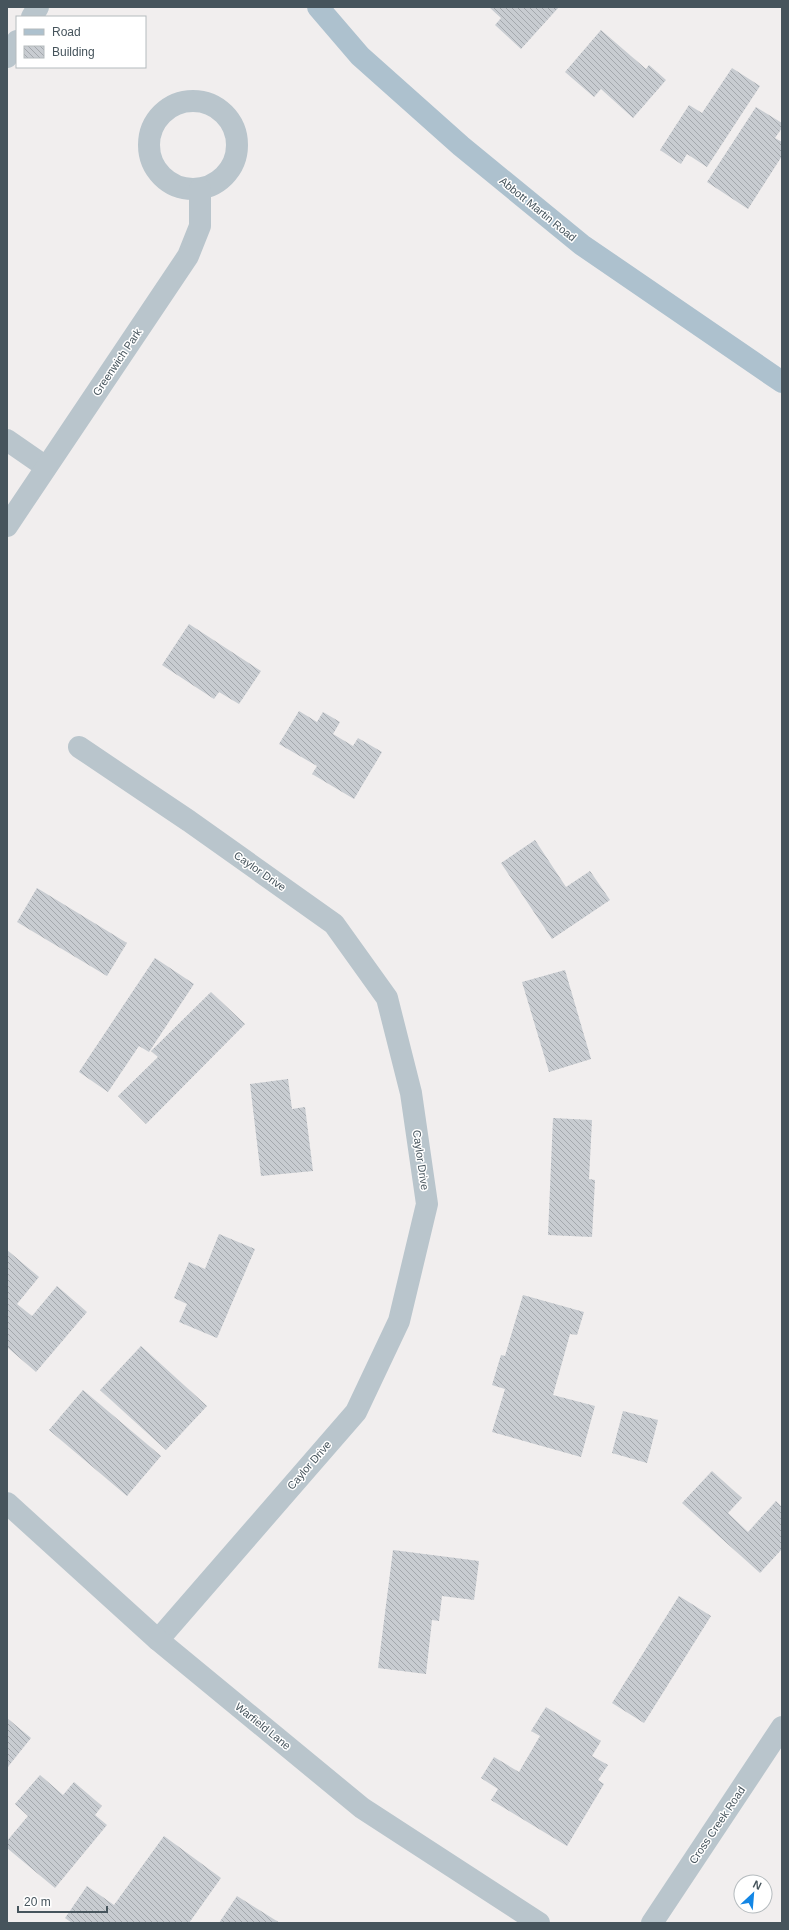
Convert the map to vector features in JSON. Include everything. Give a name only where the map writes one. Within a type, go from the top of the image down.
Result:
[{"type":"main road","name":"Abbott Martin Road","points":[[318,7],[360,56],[461,146],[558,227],[782,382]]},
{"type":"street","points":[[33,16],[38,7]]},
{"type":"street","points":[[7,57],[16,43]]},
{"type":"street","points":[[198,100],[215,106],[236,131],[238,147],[235,161],[225,177],[208,187],[200,189],[193,190],[166,181],[155,169],[149,152],[148,139],[153,124],[163,111],[177,103],[198,100]]},
{"type":"street","name":"Greenwich Park","points":[[7,526],[188,256],[200,226],[200,189]]},
{"type":"street","points":[[7,440],[46,467]]},
{"type":"street","name":"Caylor Drive","points":[[79,747],[189,821],[334,924],[387,998],[411,1093],[427,1204],[399,1321],[356,1412],[158,1640]]},
{"type":"street","name":"Warfield Lane","points":[[7,1503],[158,1640],[362,1808],[539,1923]]},
{"type":"street","name":"Cross Creek Road","points":[[652,1923],[782,1727]]},
{"type":"building","points":[[489,7],[559,7],[521,49],[495,25],[501,18]]},
{"type":"building","points":[[601,30],[646,69],[649,65],[666,80],[633,118],[601,89],[594,97],[565,72]]},
{"type":"building","points":[[732,68],[760,86],[707,167],[687,154],[681,164],[660,150],[689,105],[702,113]]},
{"type":"building","points":[[756,107],[782,123],[782,128],[775,138],[782,142],[782,156],[748,209],[707,182]]},
{"type":"building","points":[[189,624],[261,671],[239,704],[219,692],[214,699],[162,665]]},
{"type":"building","points":[[299,711],[317,722],[323,712],[340,722],[333,734],[353,746],[358,738],[382,752],[354,799],[312,774],[317,766],[279,744]]},
{"type":"building","points":[[535,840],[566,887],[590,871],[610,900],[552,939],[501,863]]},
{"type":"building","points":[[37,888],[127,943],[107,976],[17,922]]},
{"type":"building","points":[[155,958],[194,984],[149,1052],[139,1046],[108,1092],[79,1072]]},
{"type":"building","points":[[565,970],[591,1059],[549,1072],[522,982]]},
{"type":"building","points":[[211,992],[245,1024],[146,1124],[118,1096],[158,1057],[151,1051]]},
{"type":"building","points":[[288,1079],[292,1109],[305,1107],[313,1171],[261,1176],[250,1084]]},
{"type":"building","points":[[553,1118],[592,1120],[589,1179],[595,1180],[592,1237],[548,1235]]},
{"type":"building","points":[[219,1234],[255,1249],[217,1338],[179,1322],[187,1304],[174,1298],[189,1262],[205,1269]]},
{"type":"building","points":[[7,1250],[39,1277],[17,1304],[32,1316],[57,1286],[87,1312],[36,1372],[7,1347]]},
{"type":"building","points":[[523,1295],[584,1312],[577,1335],[570,1334],[553,1395],[595,1406],[581,1457],[492,1432],[505,1389],[492,1385],[501,1355],[505,1356]]},
{"type":"building","points":[[141,1346],[207,1406],[166,1450],[100,1390]]},
{"type":"building","points":[[83,1390],[161,1456],[127,1496],[49,1430]]},
{"type":"building","points":[[623,1411],[658,1420],[647,1463],[612,1453]]},
{"type":"building","points":[[712,1471],[742,1498],[728,1513],[748,1532],[776,1501],[782,1507],[782,1549],[760,1573],[682,1503]]},
{"type":"building","points":[[393,1550],[479,1561],[474,1600],[442,1596],[439,1621],[432,1620],[426,1674],[378,1668]]},
{"type":"building","points":[[679,1596],[711,1616],[644,1723],[612,1703]]},
{"type":"building","points":[[546,1707],[601,1741],[592,1756],[608,1765],[598,1780],[604,1784],[567,1846],[491,1800],[498,1789],[481,1778],[494,1757],[519,1772],[540,1736],[531,1731]]},
{"type":"building","points":[[7,1718],[31,1738],[7,1768]]},
{"type":"building","points":[[40,1775],[63,1795],[74,1782],[102,1806],[95,1815],[107,1825],[55,1888],[7,1848],[7,1841],[28,1816],[15,1804]]},
{"type":"building","points":[[164,1836],[221,1878],[189,1923],[72,1923],[65,1918],[87,1886],[114,1905]]},
{"type":"building","points":[[237,1896],[280,1923],[219,1923]]}]
